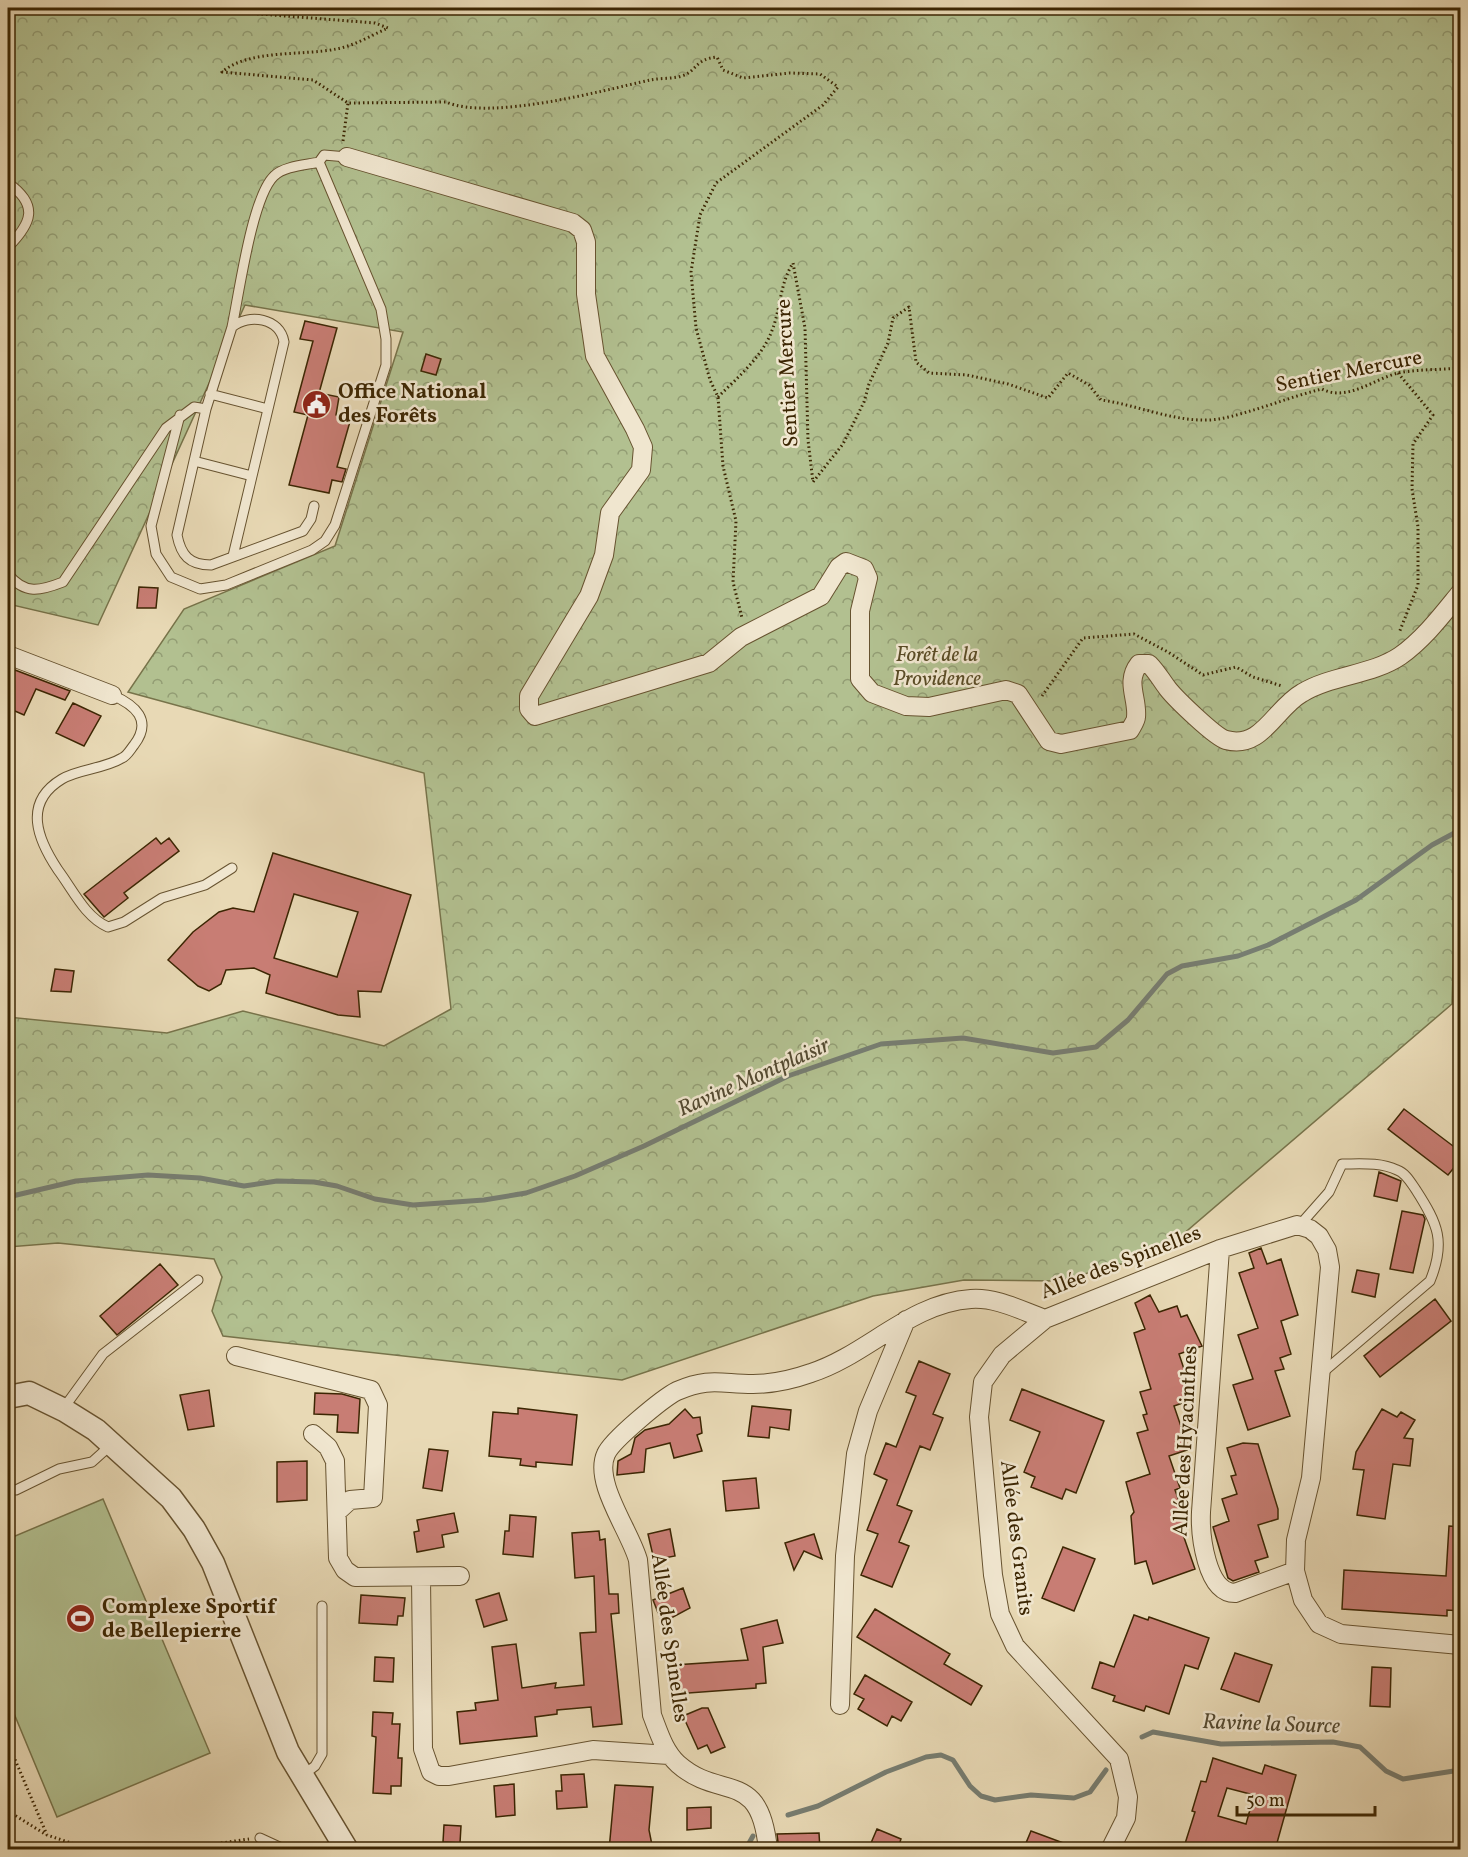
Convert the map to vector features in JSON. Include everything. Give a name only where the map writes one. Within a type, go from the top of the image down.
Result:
[{"type":"street","points":[[346,158],[573,223],[582,231],[586,242],[586,294],[595,356],[643,447],[641,470],[610,513],[604,555],[589,596],[529,696],[529,709],[535,716],[542,716],[709,663],[741,637],[821,596],[839,567],[846,562],[864,568],[868,578],[860,611],[860,678],[872,693],[906,705],[929,707],[1006,690],[1018,694],[1049,741],[1061,744],[1130,730],[1136,717],[1131,691],[1134,670],[1138,664],[1149,664],[1160,674],[1169,690],[1223,740],[1241,743],[1263,733],[1277,714],[1302,693],[1398,658],[1418,643],[1461,593]]},
{"type":"street","points":[[8,655],[112,694]]},
{"type":"street","points":[[1299,1226],[1310,1229],[1319,1236],[1327,1250],[1330,1267],[1311,1478],[1296,1540],[1295,1571],[1303,1600],[1319,1624],[1341,1634],[1461,1645]]},
{"type":"street","name":"Allée des Spinelles","points":[[768,1850],[766,1827],[754,1803],[733,1787],[708,1781],[688,1772],[669,1755],[652,1715],[638,1560],[634,1544],[603,1478],[604,1456],[611,1443],[674,1392],[716,1380],[753,1384],[809,1374],[846,1357],[906,1320],[949,1303],[972,1299],[992,1300],[1045,1319],[1220,1249],[1299,1226]]},
{"type":"street","name":"Allée des Hyacinthes","points":[[1220,1249],[1201,1512],[1202,1545],[1215,1580],[1220,1588],[1228,1593],[1242,1591],[1295,1571]]},
{"type":"street","name":"Allée des Granits","points":[[1045,1319],[991,1368],[979,1399],[993,1575],[1000,1614],[1015,1646],[1119,1759],[1128,1797],[1126,1818],[1110,1850]]},
{"type":"street","points":[[840,1705],[846,1556],[856,1454],[868,1411],[906,1320]]},
{"type":"street","points":[[236,1356],[371,1389],[378,1405],[373,1498],[350,1500],[338,1511]]},
{"type":"street","points":[[8,1397],[29,1393],[63,1409],[96,1430],[171,1498],[199,1537],[213,1563],[278,1728],[302,1776],[347,1850]]},
{"type":"street","points":[[313,1434],[328,1448],[335,1461],[338,1558],[345,1570],[356,1577],[460,1576]]},
{"type":"street","name":"Allée des Spinelles","points":[[421,1578],[423,1749],[431,1772],[439,1776],[449,1776],[592,1750],[669,1755]]},
{"type":"lane","points":[[314,506],[311,519],[303,531],[211,565],[199,565],[186,559],[180,549],[177,535],[206,409],[232,327],[259,203],[274,176],[286,170],[319,162],[324,155],[346,158]]},
{"type":"lane","points":[[180,415],[151,526],[156,554],[171,577],[200,588],[226,585],[312,550],[325,541],[335,525],[386,365],[386,339],[381,309],[319,162]]},
{"type":"lane","points":[[8,183],[24,196],[30,215],[23,232],[8,247]]},
{"type":"lane","points":[[232,327],[240,321],[249,319],[275,324],[282,330],[284,342],[233,556]]},
{"type":"lane","points":[[210,394],[268,409]]},
{"type":"lane","points":[[8,574],[16,584],[40,591],[63,582],[166,428],[180,415],[194,407],[206,409]]},
{"type":"lane","points":[[194,461],[252,476]]},
{"type":"lane","points":[[112,694],[132,703],[141,718],[142,735],[124,758],[97,769],[62,778],[43,797],[36,818],[42,847],[94,921],[108,927],[124,922],[162,898],[205,885],[232,868]]},
{"type":"lane","points":[[1299,1226],[1329,1192],[1342,1164],[1375,1164],[1398,1170],[1406,1176],[1434,1217],[1438,1234],[1435,1269],[1430,1281],[1320,1374]]},
{"type":"lane","points":[[63,1409],[103,1354],[198,1281]]},
{"type":"lane","points":[[16,1490],[59,1469],[92,1462],[112,1444]]},
{"type":"lane","points":[[302,1776],[315,1766],[322,1754],[322,1606]]},
{"type":"lane","points":[[260,1838],[286,1850]]},
{"type":"path","points":[[217,8],[247,13],[375,23],[388,28],[338,49],[273,55],[230,66],[222,72],[313,80],[348,103],[446,102],[460,108],[475,109],[558,100],[655,79],[683,76],[704,58],[717,57],[723,70],[743,78],[790,73],[820,74],[838,87],[823,105],[716,183],[700,215],[691,272],[696,328],[710,380],[718,398],[723,466],[736,521],[733,582],[742,612],[741,637]]},
{"type":"path","points":[[346,158],[343,136],[348,103]]},
{"type":"path","name":"Sentier Mercure","points":[[718,398],[753,361],[771,334],[785,275],[793,263],[805,328],[808,440],[813,482],[843,444],[864,402],[869,384],[888,343],[893,318],[909,307],[916,362],[929,373],[1008,384],[1048,398],[1068,373],[1089,385],[1101,400],[1130,404],[1179,418],[1218,419],[1322,389],[1330,394],[1362,389],[1398,374],[1461,368]]},
{"type":"path","points":[[1398,374],[1433,416],[1413,444],[1412,489],[1418,527],[1418,585],[1395,643],[1398,658]]},
{"type":"path","points":[[8,1743],[47,1835]]},
{"type":"path","points":[[8,1810],[47,1835],[77,1845],[115,1850]]},
{"type":"path","points":[[172,1850],[260,1838]]},
{"type":"green space","name":"Forêt de la Providence","points":[[8,8],[1460,8],[1460,874],[1456,877],[1452,1004],[1161,1253],[1059,1281],[964,1280],[873,1296],[622,1380],[223,1336],[212,1311],[222,1277],[214,1259],[58,1243],[8,1247],[8,1017],[167,1033],[243,1011],[384,1046],[451,1009],[424,773],[128,692],[184,609],[335,546],[403,332],[245,305],[98,625],[8,604]]},
{"type":"green space","name":"Complexe Sportif de Bellepierre","points":[[103,1499],[210,1753],[57,1817],[8,1699],[8,1539]]},
{"type":"building","name":"Office National des Forêts","points":[[305,321],[337,328],[319,393],[339,397],[336,415],[351,418],[337,467],[346,469],[342,482],[332,480],[329,493],[289,485],[308,415],[294,412],[313,341],[300,339]]},
{"type":"building","points":[[426,354],[441,359],[436,375],[421,371]]},
{"type":"building","points":[[139,587],[158,588],[156,608],[137,608]]},
{"type":"building","points":[[15,670],[70,691],[65,700],[36,689],[24,715],[8,708],[8,687]]},
{"type":"building","points":[[73,703],[101,716],[84,746],[56,733]]},
{"type":"building","points":[[156,838],[161,844],[169,838],[179,851],[124,893],[128,898],[104,917],[84,894]]},
{"type":"building","points":[[273,853],[411,895],[381,992],[358,991],[360,1017],[338,1015],[266,993],[270,975],[254,968],[226,970],[221,984],[209,991],[198,986],[168,960],[193,932],[219,912],[233,908],[254,912]],"holes":[[[294,894],[358,912],[337,977],[274,958]]]},
{"type":"building","points":[[55,969],[74,971],[71,992],[51,991]]},
{"type":"building","points":[[1404,1109],[1461,1152],[1461,1159],[1448,1175],[1388,1129]]},
{"type":"building","points":[[1379,1172],[1401,1181],[1397,1201],[1374,1196]]},
{"type":"building","points":[[1402,1211],[1423,1215],[1425,1219],[1413,1273],[1390,1269]]},
{"type":"building","points":[[1261,1248],[1267,1264],[1281,1259],[1298,1315],[1281,1321],[1291,1354],[1280,1358],[1284,1369],[1275,1371],[1290,1416],[1248,1430],[1233,1385],[1253,1379],[1238,1335],[1258,1328],[1239,1273],[1254,1268],[1249,1253]]},
{"type":"building","points":[[160,1264],[178,1285],[117,1335],[100,1316]]},
{"type":"building","points":[[1357,1270],[1379,1274],[1375,1297],[1352,1292]]},
{"type":"building","points":[[1150,1295],[1159,1312],[1177,1306],[1181,1317],[1187,1315],[1202,1346],[1179,1354],[1194,1399],[1174,1406],[1187,1450],[1169,1456],[1180,1488],[1175,1490],[1187,1523],[1180,1526],[1195,1569],[1153,1584],[1146,1561],[1135,1564],[1131,1516],[1134,1512],[1126,1482],[1150,1474],[1137,1433],[1148,1430],[1143,1415],[1147,1414],[1140,1392],[1151,1389],[1134,1333],[1145,1329],[1135,1303]]},
{"type":"building","points":[[1435,1299],[1451,1321],[1380,1377],[1364,1356]]},
{"type":"building","points":[[919,1361],[950,1374],[933,1414],[943,1418],[930,1450],[920,1446],[897,1505],[912,1511],[899,1542],[909,1546],[892,1587],[861,1575],[878,1534],[867,1530],[887,1480],[874,1474],[886,1443],[896,1447],[916,1396],[906,1392]]},
{"type":"building","points":[[1022,1389],[1104,1421],[1076,1493],[1066,1489],[1062,1499],[1031,1487],[1035,1477],[1024,1472],[1040,1432],[1010,1420]]},
{"type":"building","points":[[209,1390],[214,1426],[188,1430],[180,1395]]},
{"type":"building","points":[[315,1393],[342,1394],[360,1399],[358,1433],[337,1432],[338,1415],[314,1414]]},
{"type":"building","points":[[752,1406],[791,1410],[789,1430],[770,1427],[769,1438],[748,1436]]},
{"type":"building","points":[[518,1408],[577,1415],[572,1465],[536,1462],[536,1467],[520,1465],[521,1459],[489,1456],[493,1412],[518,1414]]},
{"type":"building","points":[[685,1409],[693,1418],[700,1417],[702,1433],[697,1435],[702,1451],[674,1458],[670,1443],[646,1449],[644,1472],[617,1475],[618,1461],[631,1454],[635,1438],[645,1430],[669,1424]]},
{"type":"building","points":[[1382,1409],[1397,1417],[1401,1412],[1415,1420],[1404,1438],[1413,1439],[1410,1466],[1393,1464],[1385,1519],[1357,1515],[1364,1470],[1353,1469],[1356,1452]]},
{"type":"building","points":[[1243,1443],[1258,1444],[1278,1509],[1278,1519],[1258,1525],[1268,1557],[1255,1561],[1259,1572],[1233,1581],[1228,1578],[1213,1527],[1229,1521],[1222,1499],[1237,1494],[1231,1476],[1236,1475],[1227,1448]]},
{"type":"building","points":[[429,1449],[448,1451],[442,1491],[423,1488]]},
{"type":"building","points":[[307,1461],[307,1500],[277,1502],[277,1462]]},
{"type":"building","points":[[756,1478],[759,1508],[726,1511],[723,1481]]},
{"type":"building","points":[[454,1513],[458,1532],[442,1535],[444,1547],[417,1552],[414,1532],[419,1531],[417,1520]]},
{"type":"building","points":[[510,1515],[536,1517],[533,1557],[503,1554],[505,1531],[509,1531]]},
{"type":"building","points":[[1449,1526],[1461,1527],[1461,1611],[1447,1610],[1447,1616],[1342,1609],[1344,1570],[1446,1576]]},
{"type":"building","points":[[670,1529],[675,1556],[654,1560],[648,1534]]},
{"type":"building","points":[[599,1531],[600,1540],[605,1539],[609,1594],[618,1594],[619,1613],[611,1614],[622,1724],[593,1727],[591,1707],[557,1710],[557,1714],[535,1717],[537,1736],[460,1744],[457,1712],[476,1710],[475,1703],[498,1700],[492,1647],[516,1644],[522,1688],[556,1683],[555,1688],[584,1685],[580,1633],[596,1632],[594,1576],[575,1578],[572,1533]]},
{"type":"building","points":[[814,1534],[822,1559],[804,1551],[794,1570],[785,1543]]},
{"type":"building","points":[[1063,1547],[1095,1559],[1074,1611],[1042,1598]]},
{"type":"building","points":[[683,1588],[690,1608],[662,1623],[653,1600]]},
{"type":"building","points":[[499,1593],[507,1620],[484,1627],[476,1600]]},
{"type":"building","points":[[361,1595],[405,1598],[403,1616],[398,1616],[397,1625],[359,1623]]},
{"type":"building","points":[[875,1609],[950,1654],[944,1664],[982,1686],[971,1705],[857,1637]]},
{"type":"building","points":[[1134,1615],[1148,1620],[1149,1617],[1209,1638],[1198,1669],[1185,1665],[1169,1714],[1146,1706],[1144,1711],[1113,1701],[1115,1696],[1092,1688],[1100,1662],[1114,1667]]},
{"type":"building","points":[[777,1620],[783,1643],[763,1647],[766,1683],[756,1684],[756,1688],[675,1694],[674,1665],[748,1660],[741,1629]]},
{"type":"building","points":[[1235,1653],[1272,1665],[1259,1702],[1221,1689]]},
{"type":"building","points":[[375,1657],[394,1658],[393,1682],[374,1681]]},
{"type":"building","points":[[1372,1667],[1391,1668],[1390,1707],[1370,1706]]},
{"type":"building","points":[[865,1675],[912,1702],[901,1721],[892,1716],[887,1726],[858,1709],[864,1699],[854,1694]]},
{"type":"building","points":[[702,1708],[708,1708],[725,1747],[711,1753],[707,1745],[698,1749],[683,1716]]},
{"type":"building","points":[[373,1712],[393,1713],[392,1724],[400,1724],[398,1758],[402,1758],[401,1786],[391,1786],[391,1794],[373,1793],[376,1737],[372,1736]]},
{"type":"building","points":[[1213,1758],[1262,1774],[1265,1765],[1296,1775],[1275,1850],[1183,1850],[1195,1812],[1192,1811],[1201,1781],[1206,1782]],"holes":[[[1227,1788],[1254,1795],[1246,1824],[1218,1816]]]},
{"type":"building","points":[[584,1774],[587,1807],[557,1809],[556,1791],[562,1791],[561,1775]]},
{"type":"building","points":[[514,1784],[515,1815],[496,1817],[494,1786]]},
{"type":"building","points":[[615,1785],[653,1787],[649,1830],[653,1850],[609,1850]]},
{"type":"building","points":[[711,1807],[711,1828],[687,1830],[687,1808]]},
{"type":"building","points":[[444,1825],[461,1826],[460,1843],[443,1842]]},
{"type":"building","points":[[877,1829],[901,1839],[897,1850],[868,1850]]},
{"type":"building","points":[[1031,1831],[1077,1848],[1077,1850],[1023,1850]]},
{"type":"building","points":[[819,1833],[820,1850],[779,1850],[777,1834]]},
{"type":"waterway","name":"Ravine Montplaisir","points":[[8,1197],[76,1181],[148,1175],[200,1178],[244,1186],[277,1181],[314,1182],[337,1186],[375,1199],[413,1205],[484,1200],[526,1193],[575,1176],[644,1146],[788,1076],[881,1044],[963,1038],[1053,1053],[1096,1047],[1128,1020],[1167,974],[1182,966],[1238,956],[1268,945],[1356,900],[1432,845],[1460,830]]},
{"type":"waterway","name":"Ravine la Source","points":[[1142,1737],[1153,1732],[1221,1744],[1333,1742],[1360,1747],[1386,1771],[1403,1779],[1460,1770]]},
{"type":"waterway","name":"Ravine la Source","points":[[788,1815],[818,1806],[886,1772],[926,1757],[941,1755],[953,1760],[970,1786],[981,1796],[995,1800],[1031,1795],[1074,1798],[1090,1792],[1106,1770]]},
{"type":"waterway","name":"Ravine la Source","points":[[711,1850],[748,1845],[753,1836]]},
{"type":"place","name":"Office National des Forêts","points":[[317,404]]},
{"type":"place","name":"Complexe Sportif de Bellepierre","points":[[81,1619]]}]
